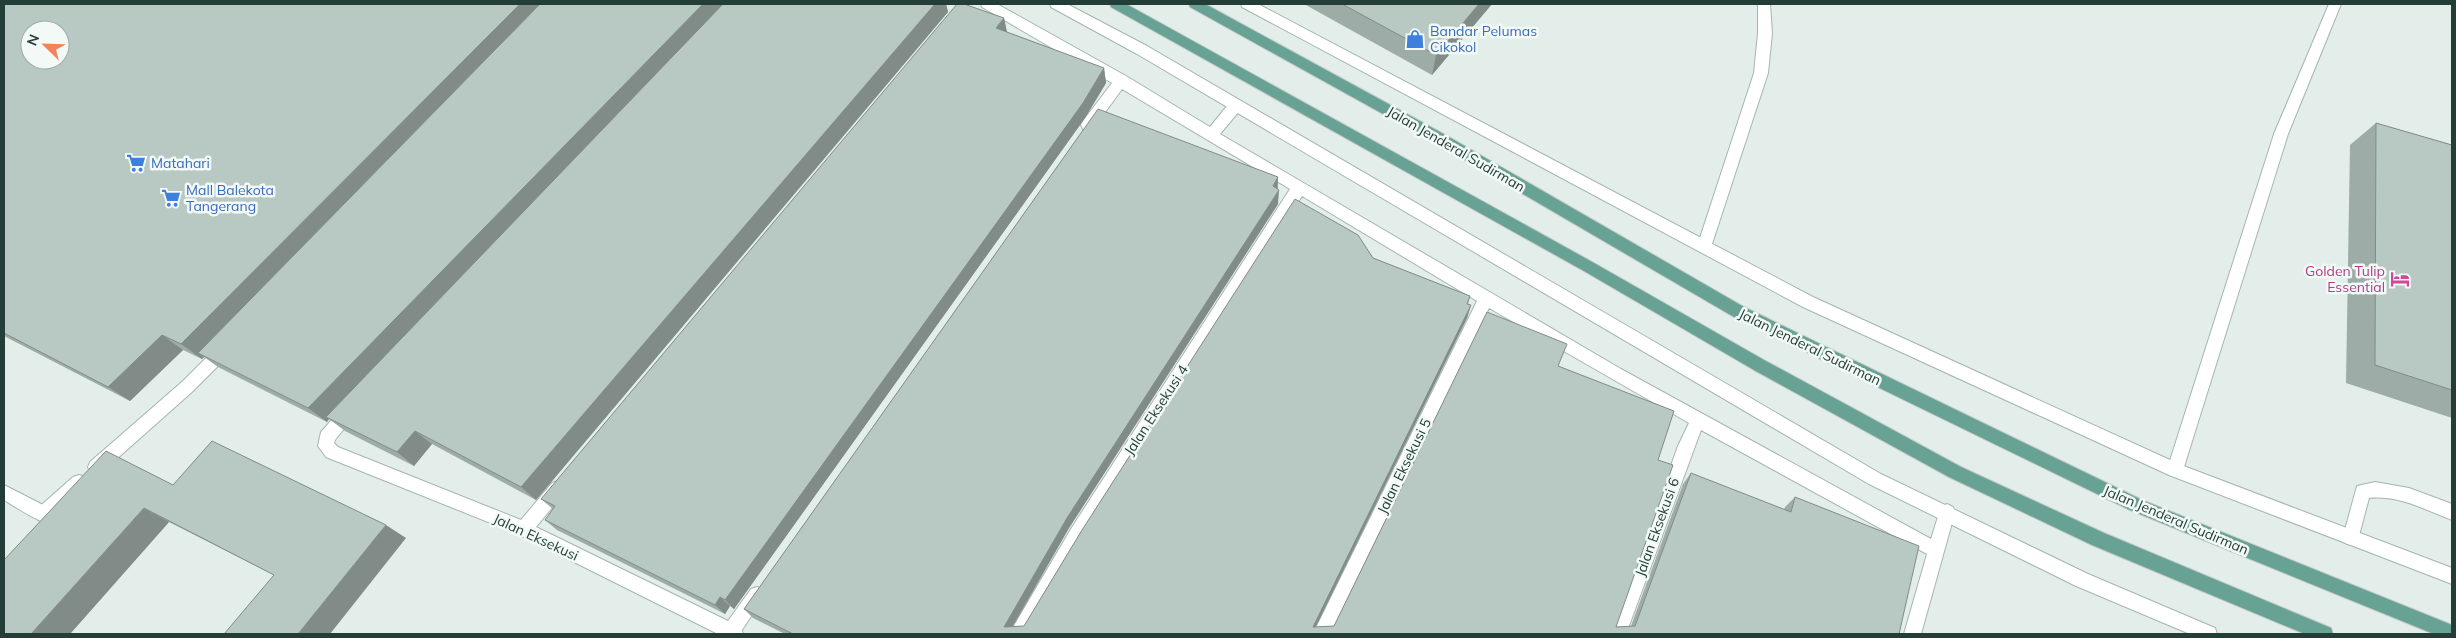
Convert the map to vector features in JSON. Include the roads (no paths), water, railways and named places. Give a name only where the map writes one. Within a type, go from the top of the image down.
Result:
[{"type":"main road","points":[[1116,4],[1417,170],[1758,365],[1955,472],[2098,539],[2325,634]]},
{"type":"main road","name":"Jalan Jenderal Sudirman","points":[[1195,4],[1444,141],[1739,312],[2136,505],[2452,633]]},
{"type":"street","points":[[988,4],[1121,80],[1486,298],[1698,420],[1935,550]]},
{"type":"street","points":[[1056,4],[1142,50],[1875,479],[1947,512],[2082,580],[2210,634]]},
{"type":"street","name":"Jalan Jenderal Sudirman","points":[[1247,4],[1808,302],[2174,470],[2452,576]]},
{"type":"street","points":[[1704,247],[1761,74],[1764,4]]},
{"type":"street","points":[[2174,470],[2281,134],[2334,4]]},
{"type":"street","points":[[1082,134],[1121,80]]},
{"type":"street","points":[[1212,134],[1236,105]]},
{"type":"street","name":"Jalan Eksekusi 4","points":[[1017,634],[1077,534],[1299,188]]},
{"type":"street","name":"Jalan Eksekusi 5","points":[[1321,634],[1486,298]]},
{"type":"street","points":[[43,514],[188,386],[236,337]]},
{"type":"street","name":"Jalan Eksekusi","points":[[364,397],[327,437],[326,446],[332,452],[524,529],[732,634]]},
{"type":"street","name":"Jalan Eksekusi 6","points":[[1618,634],[1686,446],[1698,420]]},
{"type":"street","points":[[524,529],[568,476]]},
{"type":"street","points":[[2351,537],[2363,491],[2378,489],[2403,493],[2452,512]]},
{"type":"street","points":[[4,492],[43,514],[63,520]]},
{"type":"street","points":[[1913,634],[1947,512]]},
{"type":"street","points":[[732,634],[765,583]]},
{"type":"place","name":"Bandar Pelumas Cikokol","points":[[1415,39]]},
{"type":"place","name":"Matahari","points":[[136,163]]},
{"type":"place","name":"Mall Balekota Tangerang","points":[[171,198]]},
{"type":"place","name":"Golden Tulip Essential","points":[[2400,279]]}]
